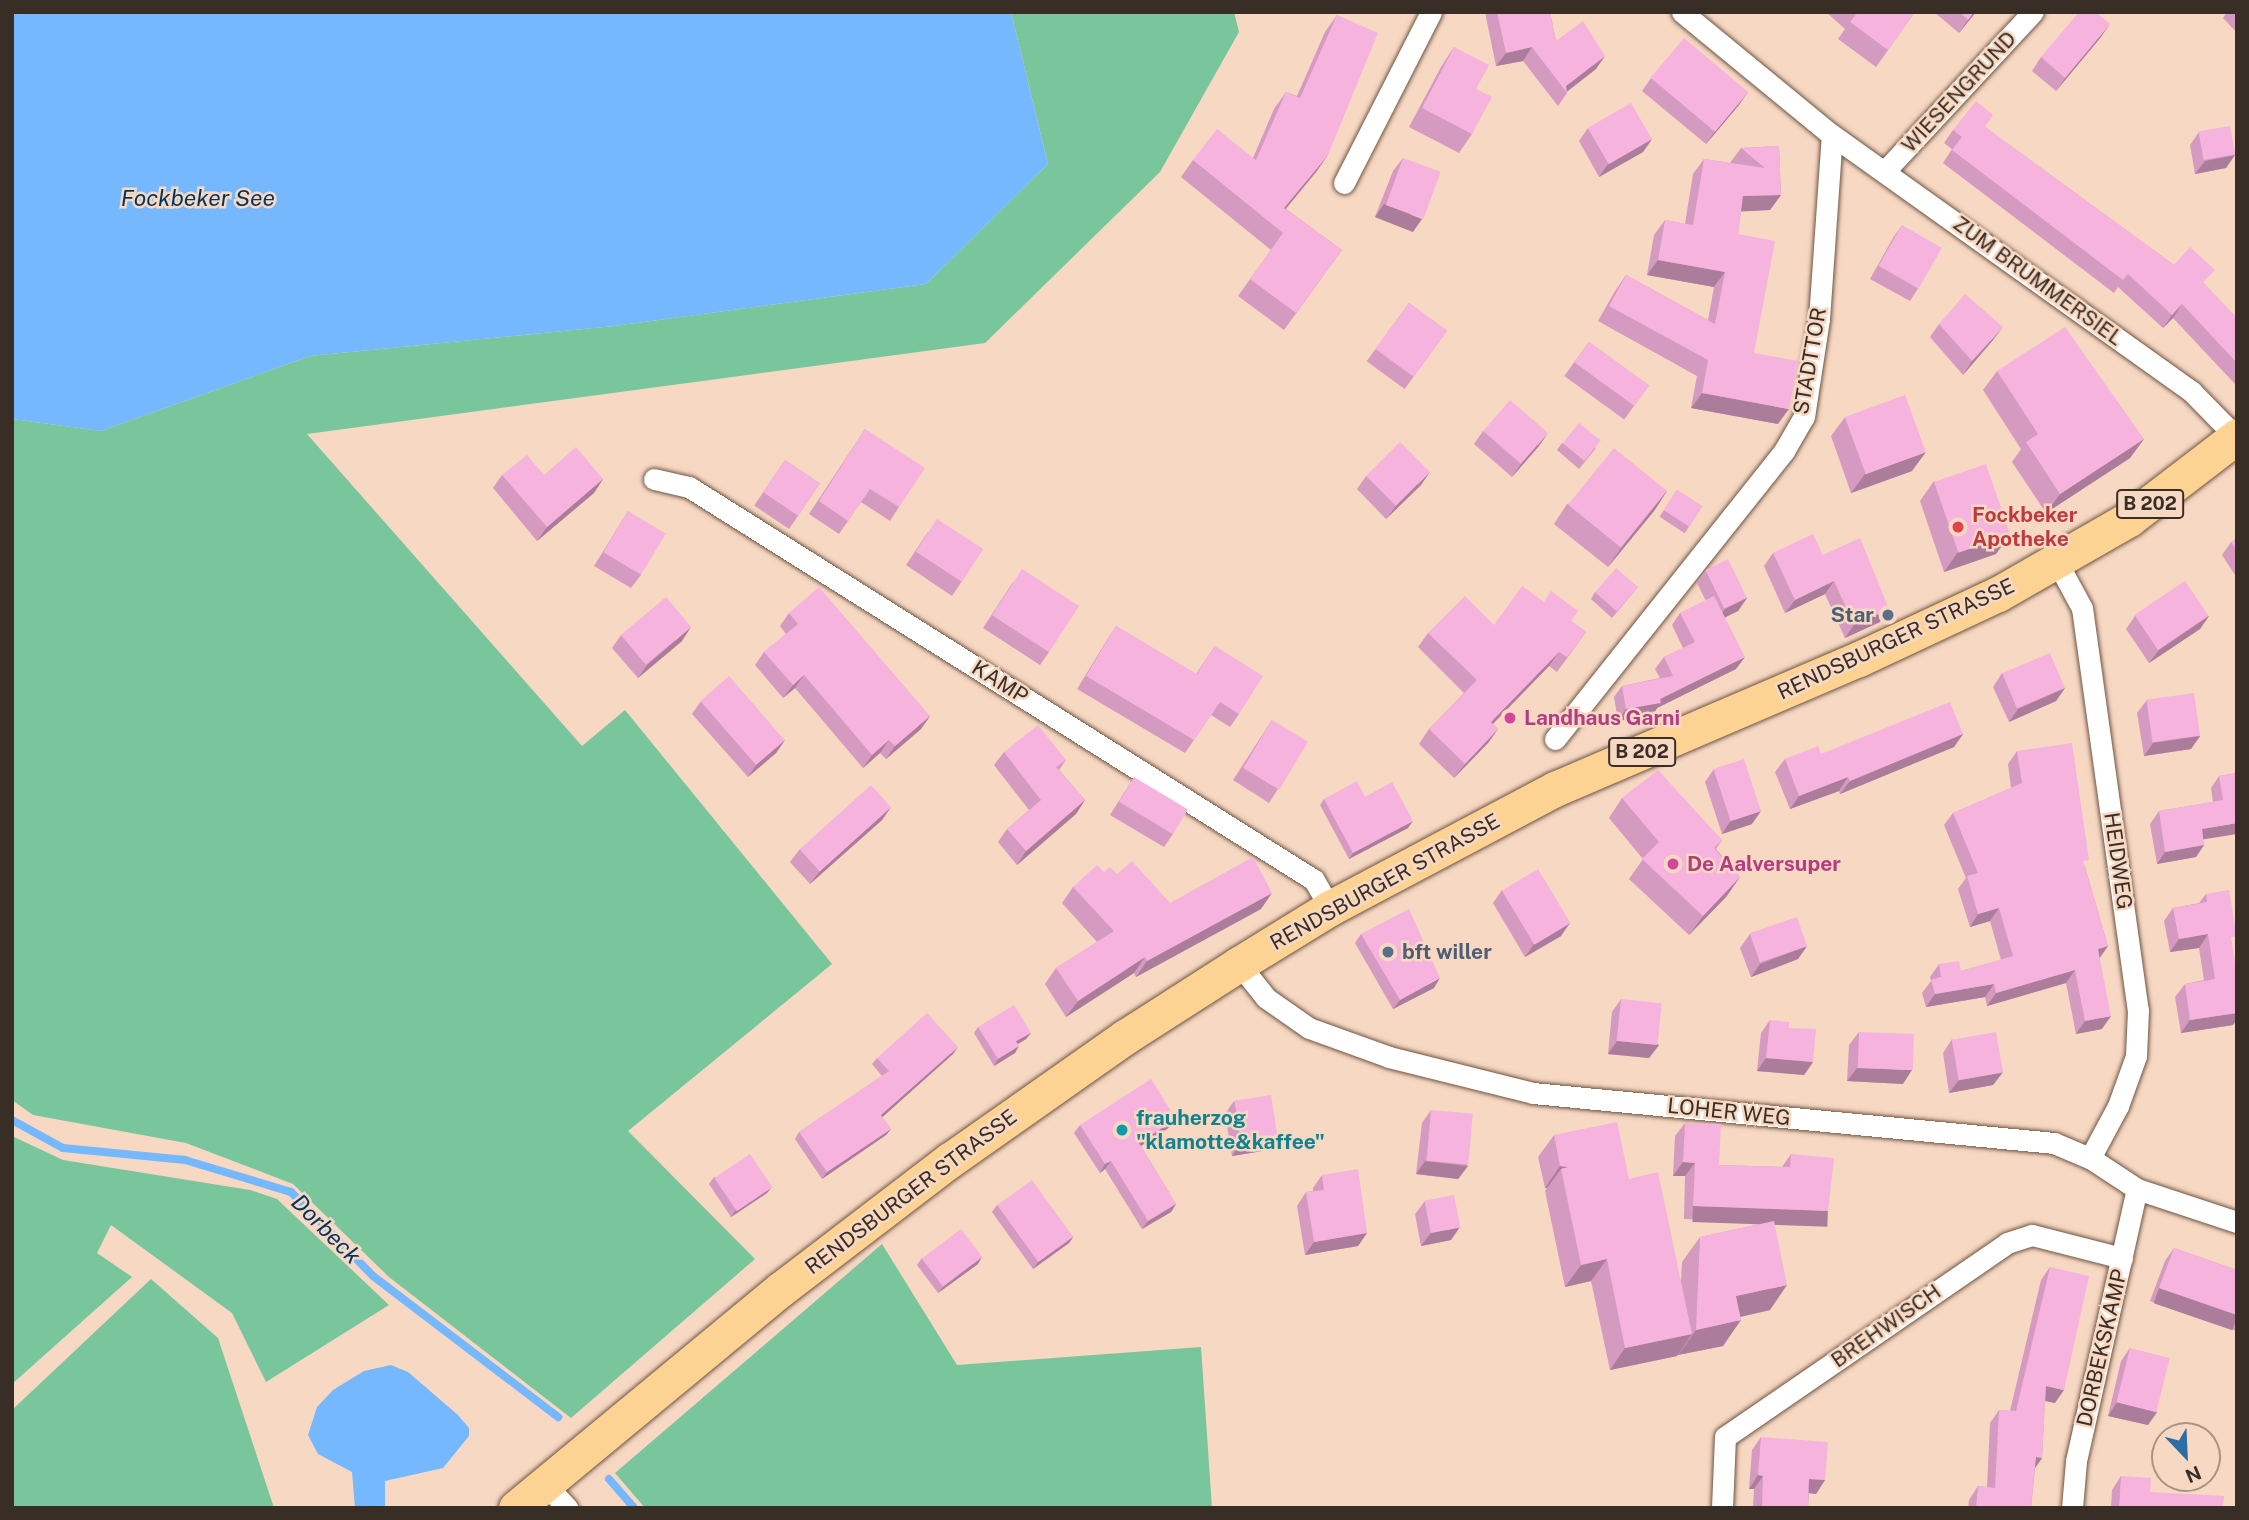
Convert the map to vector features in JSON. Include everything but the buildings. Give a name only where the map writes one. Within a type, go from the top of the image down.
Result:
[{"type":"main road","name":"RENDSBURGER STRASSE","points":[[516,1508],[556,1496],[599,1439],[780,1289],[950,1160],[1125,1037],[1239,964],[1330,908],[1555,789],[1859,659],[2057,562],[2129,519],[2236,436]]},
{"type":"street","points":[[1344,183],[1431,12]]},
{"type":"street","points":[[1682,12],[1832,135]]},
{"type":"street","name":"WIESENGRUND","points":[[1885,171],[2033,12]]},
{"type":"street","name":"ZUM BRUMMERSIEL","points":[[1832,135],[2192,392],[2236,436]]},
{"type":"street","name":"STADTTOR","points":[[1555,738],[1784,451],[1804,416],[1819,319],[1832,135]]},
{"type":"street","name":"KAMP","points":[[654,479],[689,487],[1314,880],[1330,908]]},
{"type":"street","name":"HEIDWEG","points":[[2057,562],[2082,608],[2138,1010],[2136,1056],[2118,1106],[2090,1158]]},
{"type":"street","name":"LOHER WEG","points":[[1239,964],[1266,998],[1309,1028],[1389,1057],[1532,1093],[2054,1143],[2090,1158],[2137,1189],[2237,1222]]},
{"type":"street","name":"DORBEKSKAMP","points":[[2072,1508],[2077,1461],[2137,1189]]},
{"type":"street","name":"BREHWISCH","points":[[1722,1508],[1725,1437],[2007,1243],[2032,1235],[2122,1258]]},
{"type":"green space","points":[[1011,12],[1234,12],[1239,32],[1160,172],[985,343],[307,434],[582,746],[625,710],[832,964],[628,1131],[755,1259],[571,1418],[389,1277],[293,1184],[186,1143],[33,1115],[12,1100],[12,419],[101,431],[310,356],[614,326],[926,284],[1048,164]]},
{"type":"green space","points":[[12,1136],[63,1160],[250,1190],[277,1199],[389,1305],[266,1382],[232,1313],[111,1225],[97,1253],[132,1277],[12,1384]]},
{"type":"green space","points":[[882,1244],[957,1365],[1201,1347],[1212,1508],[645,1508],[615,1473]]},
{"type":"green space","points":[[151,1279],[218,1338],[274,1508],[12,1508],[12,1410]]},
{"type":"water","name":"Fockbeker See","points":[[12,12],[1011,12],[1048,164],[926,284],[614,326],[310,356],[101,431],[12,419]]},
{"type":"water","points":[[391,1365],[408,1372],[458,1415],[469,1428],[469,1436],[443,1468],[385,1481],[385,1508],[355,1508],[352,1472],[318,1454],[308,1435],[317,1407],[333,1390],[364,1371]]},
{"type":"waterway","name":"Dorbeck","points":[[12,1120],[63,1148],[185,1160],[291,1192],[373,1276],[558,1417]]},
{"type":"waterway","name":"Dorbeck","points":[[609,1479],[634,1508]]},
{"type":"place","name":"Fockbeker Apotheke","points":[[1958,527]]},
{"type":"place","name":"Star","points":[[1888,615]]},
{"type":"place","name":"Landhaus Garni","points":[[1510,718]]},
{"type":"place","name":"De Aalversuper","points":[[1673,864]]},
{"type":"place","name":"bft willer","points":[[1388,952]]},
{"type":"place","name":"frauherzog \"klamotte&kaffee\"","points":[[1122,1130]]}]
